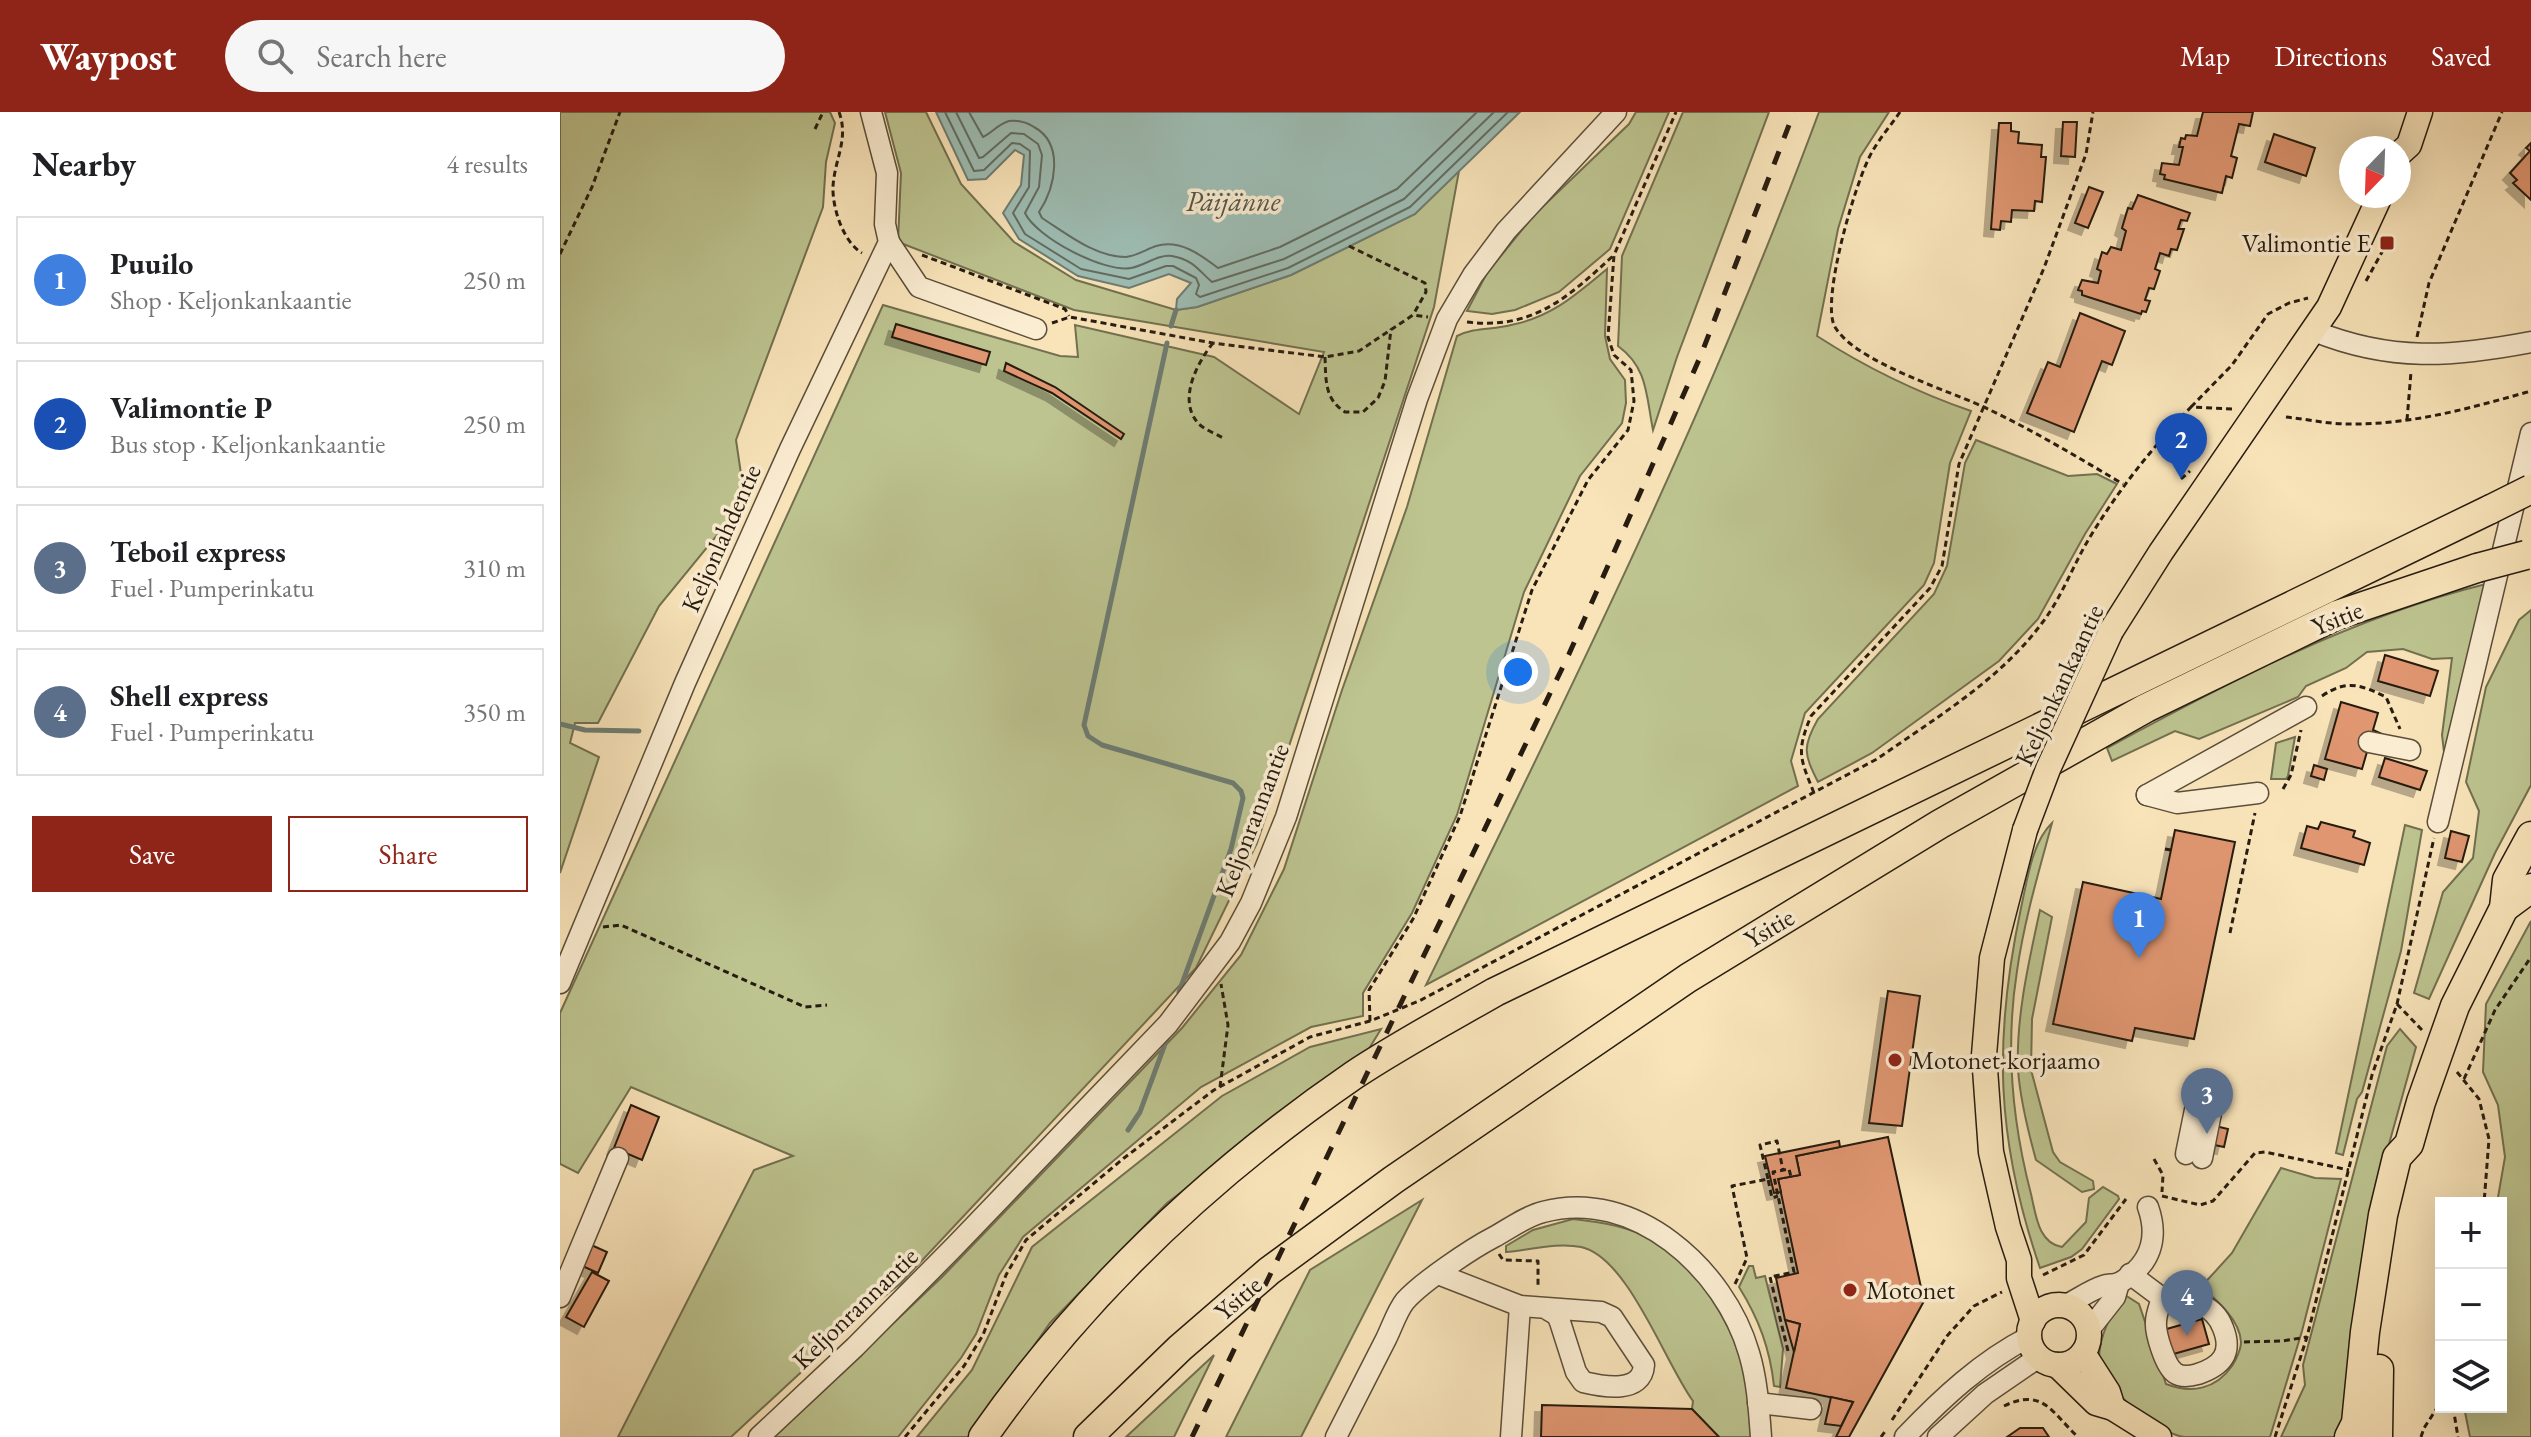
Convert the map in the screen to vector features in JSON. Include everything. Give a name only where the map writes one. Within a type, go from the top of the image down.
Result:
[{"type":"highway","points":[[983,1437],[1060,1335],[1133,1257],[1196,1196],[1264,1139],[1356,1074],[1495,992],[2531,489]]},
{"type":"highway","name":"Ysitie","points":[[1088,1437],[1180,1348],[1269,1271],[1393,1180],[1688,978],[1940,824],[2146,708],[2337,615],[2528,554]]},
{"type":"highway","points":[[2349,1437],[2356,1423],[2365,1332],[2383,1215],[2397,1157],[2409,1144],[2455,1006],[2504,908],[2507,880],[2531,836]]},
{"type":"highway","points":[[2504,908],[2531,888]]},
{"type":"highway","points":[[2378,1437],[2385,1291],[2413,1162],[2409,1144]]},
{"type":"main road","points":[[2394,136],[2403,112]]},
{"type":"main road","points":[[2411,139],[2420,112]]},
{"type":"main road","name":"Keljonkankaantie","points":[[2159,1437],[2113,1408],[2096,1403],[2040,1345],[2019,1278],[2019,1260],[1991,1152],[1984,1055],[1992,958],[2025,830],[2048,769],[2111,631],[2161,552],[2329,307],[2374,208]]},
{"type":"main road","name":"Keljonkankaantie","points":[[2019,1260],[2031,1272],[2041,1292],[2060,1305]]},
{"type":"main road","points":[[2086,1342],[2069,1363],[2040,1345],[2041,1311],[2060,1305],[2079,1313],[2086,1342],[2113,1408]]},
{"type":"street","points":[[871,112],[887,173],[885,224],[889,242],[919,287],[1036,329]]},
{"type":"street","name":"Keljonrannantie","points":[[759,1437],[855,1347],[955,1246],[1168,1024],[1215,965],[1251,903],[1286,817],[1417,399],[1447,319],[1473,275],[1506,231],[1616,112]]},
{"type":"street","name":"Keljonlahdentie","points":[[560,983],[698,655],[790,449],[889,242]]},
{"type":"street","points":[[2314,331],[2360,347],[2413,355],[2476,352],[2531,342]]},
{"type":"street","points":[[2438,822],[2531,433]]},
{"type":"street","points":[[2258,793],[2177,803],[2147,795],[2306,707]]},
{"type":"street","points":[[2369,742],[2410,750]]},
{"type":"street","points":[[2194,1156],[2203,1111]]},
{"type":"street","points":[[560,1297],[618,1158]]},
{"type":"street","points":[[2086,1342],[2125,1279],[2147,1256],[2154,1241],[2155,1199]]},
{"type":"street","points":[[1336,1437],[1405,1302],[1438,1274],[1489,1239],[1541,1212],[1582,1207],[1626,1217],[1669,1239],[1697,1264],[1729,1308],[1749,1352],[1761,1437]]},
{"type":"street","points":[[1438,1274],[1520,1306],[1589,1310],[1612,1317],[1644,1365],[1640,1380],[1631,1385],[1583,1382],[1576,1372],[1557,1315],[1545,1308]]},
{"type":"street","points":[[2060,1305],[2125,1279],[2162,1298],[2192,1300],[2212,1310],[2222,1325],[2228,1343],[2224,1356],[2214,1369],[2188,1377],[2175,1373],[2165,1361],[2155,1323],[2162,1298]]},
{"type":"street","points":[[1511,1437],[1520,1306]]},
{"type":"street","points":[[1905,1437],[1969,1376],[2002,1352],[2040,1345]]},
{"type":"street","points":[[1938,1437],[2040,1345]]},
{"type":"street","points":[[1758,1403],[1811,1409]]},
{"type":"path","points":[[560,254],[592,187],[620,112]]},
{"type":"path","points":[[815,129],[823,112]]},
{"type":"path","points":[[839,112],[845,127],[833,187],[841,227],[856,250],[879,263]]},
{"type":"path","points":[[1370,1021],[1369,990],[1413,919],[1460,816],[1532,590],[1588,480],[1628,430],[1634,401],[1631,370],[1614,355],[1608,337],[1614,255],[1676,112]]},
{"type":"path","points":[[1900,112],[1872,151],[1858,181],[1841,245],[1830,312],[1836,329],[1861,351],[2051,440],[2123,484]]},
{"type":"path","points":[[1814,793],[1800,759],[1803,737],[1811,716],[1930,588],[1942,566],[1959,464],[2044,268],[2086,154],[2093,112]]},
{"type":"path","points":[[2407,420],[2413,355],[2429,283],[2502,112]]},
{"type":"path","points":[[889,242],[1065,309],[1070,317]]},
{"type":"path","points":[[2365,282],[2387,243]]},
{"type":"path","points":[[1036,329],[1070,317],[1213,343],[1325,357],[1359,351],[1413,315],[1426,292],[1425,283],[1349,246]]},
{"type":"path","points":[[1413,315],[1489,324],[1527,318],[1564,300],[1614,255]]},
{"type":"path","points":[[905,1437],[964,1366],[983,1335],[1006,1275],[1026,1240],[1124,1158],[1220,1087],[1310,1037],[1370,1021],[1419,1001],[1814,793],[1877,759],[2002,666],[2043,623],[2088,540],[2123,484],[2149,450],[2232,365],[2268,314],[2289,303],[2311,298]]},
{"type":"path","points":[[1325,357],[1327,390],[1331,399],[1345,412],[1363,412],[1378,398],[1385,381],[1391,329]]},
{"type":"path","points":[[1213,343],[1200,359],[1193,376],[1189,404],[1199,424],[1223,438]]},
{"type":"path","points":[[2286,417],[2347,424],[2407,420],[2447,415],[2531,391]]},
{"type":"path","points":[[2191,407],[2234,409]]},
{"type":"path","points":[[2283,789],[2291,775],[2306,707],[2337,686],[2361,685],[2386,697],[2410,750]]},
{"type":"path","points":[[2230,933],[2254,819]]},
{"type":"path","points":[[2275,1437],[2307,1337],[2372,1075],[2397,1004],[2438,822]]},
{"type":"path","points":[[2165,849],[2171,850]]},
{"type":"path","points":[[582,929],[621,925],[805,1007],[827,1005]]},
{"type":"path","points":[[2463,1080],[2495,1010],[2531,957]]},
{"type":"path","points":[[1215,965],[1228,1025],[1220,1087]]},
{"type":"path","points":[[2397,1004],[2424,1032]]},
{"type":"path","points":[[2452,1066],[2479,1099],[2489,1139],[2484,1197]]},
{"type":"path","points":[[1778,1196],[1772,1198],[1760,1145],[1777,1141],[1783,1170]]},
{"type":"path","points":[[2154,1159],[2163,1175],[2155,1199],[2200,1205],[2213,1201],[2255,1153],[2265,1152],[2349,1170]]},
{"type":"path","points":[[1788,1351],[1770,1277],[1794,1272],[1773,1172],[1789,1169],[1791,1177]]},
{"type":"path","points":[[1729,1281],[1733,1288],[1747,1258],[1732,1186],[1768,1179]]},
{"type":"path","points":[[2043,1275],[2084,1255],[2126,1199]]},
{"type":"path","points":[[1489,1239],[1503,1260],[1538,1261]]},
{"type":"path","points":[[1881,1437],[1947,1336],[1974,1306],[2009,1289]]},
{"type":"path","points":[[2228,1343],[2307,1337]]},
{"type":"path","points":[[2004,1406],[2018,1399],[2036,1399],[2050,1407],[2078,1437]]},
{"type":"path","points":[[2421,1437],[2435,1411]]},
{"type":"path","points":[[2454,1413],[2458,1437]]},
{"type":"green space","points":[[560,112],[830,112],[835,123],[826,162],[823,207],[736,440],[745,501],[659,606],[598,723],[575,723],[570,743],[599,757],[560,873]]},
{"type":"green space","points":[[885,112],[926,112],[961,184],[1014,242],[1076,280],[1176,310],[1197,307],[1291,275],[1415,214],[1459,171],[1434,307],[1257,843],[1196,968],[900,1284],[731,1437],[618,1437],[754,1170],[793,1156],[631,1087],[578,1173],[560,1164],[560,1013],[883,305],[1060,356],[1078,357],[1075,325],[1214,357],[1299,414],[1324,352],[1074,310],[898,242],[901,173]]},
{"type":"green space","points":[[1636,112],[1669,112],[1610,249],[1559,292],[1515,310],[1492,314],[1467,311],[1487,273],[1534,215],[1629,124]]},
{"type":"green space","points":[[1683,112],[1769,112],[1677,357],[1653,430],[1640,373],[1628,354],[1618,346],[1622,256]]},
{"type":"green space","points":[[1819,112],[1889,112],[1860,157],[1838,229],[1817,336],[1891,378],[1971,411],[1950,463],[1934,563],[1924,585],[1805,713],[1791,761],[1798,786],[1426,985],[1634,553],[1731,335]]},
{"type":"green space","points":[[1607,269],[1605,336],[1610,359],[1625,380],[1626,403],[1622,423],[1580,476],[1524,592],[1457,815],[1412,913],[1363,993],[1363,1016],[1311,1027],[1201,1087],[1023,1237],[999,1275],[976,1334],[961,1358],[898,1437],[773,1437],[942,1277],[1182,1028],[1241,955],[1284,869],[1342,690],[1407,507],[1457,336],[1539,316],[1563,303]]},
{"type":"green space","points":[[1976,440],[2068,476],[2097,474],[2117,484],[2038,619],[1999,661],[1872,753],[1818,782],[1807,750],[1813,729],[1818,719],[1934,594],[1947,566],[1965,463]]},
{"type":"green space","points":[[2486,584],[2450,745],[2444,752],[2442,735],[2452,658],[2432,659],[2403,649],[2367,652],[2346,668],[2306,686],[2298,697],[2199,739],[2175,731],[2112,761],[2107,748],[2244,676],[2387,614]]},
{"type":"green space","points":[[2531,610],[2531,785],[2495,853],[2429,999],[2414,993],[2443,892],[2473,858],[2479,811],[2466,782],[2486,687],[2519,620]]},
{"type":"green space","points":[[2295,737],[2288,776],[2286,779],[2271,779],[2276,743]]},
{"type":"green space","points":[[2052,823],[2032,896],[2013,999],[2012,1084],[2019,1139],[2037,1219],[2043,1234],[2054,1244],[2062,1247],[2086,1222],[2089,1198],[2103,1187],[2119,1199],[2082,1249],[2071,1257],[2040,1268],[2025,1221],[2007,1133],[2003,1046],[2012,956],[2031,862],[2040,840]]},
{"type":"green space","points":[[2405,825],[2422,830],[2401,951],[2343,1155],[2336,1153]]},
{"type":"green space","points":[[2040,910],[2052,917],[2032,1019],[2031,1070],[2053,1152],[2060,1162],[2093,1181],[2094,1189],[2082,1192],[2036,1160],[2021,1092],[2018,1049],[2021,1009]]},
{"type":"green space","points":[[2531,921],[2531,1437],[2470,1437],[2465,1413],[2507,1413],[2507,1197],[2498,1197],[2505,1157],[2498,1105],[2483,1072],[2486,1004]]},
{"type":"green space","points":[[1381,1029],[1367,1052],[1167,1203],[1050,1323],[970,1437],[917,1437],[972,1370],[1032,1247],[1222,1096],[1310,1047]]},
{"type":"green space","points":[[2400,1029],[2416,1047],[2369,1216],[2351,1346],[2347,1423],[2337,1437],[2281,1437],[2305,1385],[2303,1365],[2387,1046]]},
{"type":"green space","points":[[2281,1168],[2315,1178],[2341,1179],[2302,1331],[2270,1437],[2184,1437],[2173,1434],[2145,1418],[2108,1381],[2099,1357],[2108,1324],[2125,1295],[2139,1304],[2166,1384],[2194,1389],[2211,1384],[2226,1374],[2239,1351],[2240,1334],[2227,1311],[2201,1287],[2232,1253]]},
{"type":"green space","points":[[1422,1200],[1301,1437],[1226,1437],[1310,1270]]},
{"type":"green space","points":[[1573,1219],[1616,1226],[1645,1236],[1671,1252],[1700,1282],[1724,1319],[1740,1358],[1751,1437],[1719,1437],[1692,1409],[1693,1401],[1630,1290],[1598,1255],[1581,1247],[1563,1245],[1506,1252],[1506,1246],[1533,1230]]},
{"type":"green space","points":[[1749,1266],[1753,1266],[1756,1278],[1765,1276],[1783,1349],[1780,1387],[1774,1386],[1762,1335],[1739,1287]]},
{"type":"green space","points":[[1214,1355],[1174,1437],[1126,1437]]},
{"type":"water","name":"Päijänne","points":[[936,112],[1520,112],[1415,214],[1291,275],[1197,307],[1176,310],[1177,299],[1191,283],[1169,274],[1129,288],[1078,276],[1019,239],[1003,213],[1021,185],[1024,155],[1015,150],[986,179],[968,180]]},
{"type":"building","points":[[2203,112],[2253,112],[2250,126],[2239,124],[2231,156],[2237,158],[2232,178],[2226,176],[2222,193],[2164,179],[2165,175],[2160,174],[2162,163],[2179,165],[2183,147],[2179,147],[2181,138],[2197,136]]},
{"type":"building","points":[[2063,122],[2077,122],[2075,157],[2061,156]]},
{"type":"building","points":[[1999,123],[2011,123],[2011,131],[2019,132],[2018,143],[2042,145],[2041,157],[2046,157],[2042,202],[2035,201],[2034,211],[2012,210],[2011,222],[2001,221],[2000,230],[1991,229]]},
{"type":"building","points":[[2274,134],[2315,148],[2306,176],[2265,162]]},
{"type":"building","points":[[2531,143],[2531,200],[2513,183],[2517,180],[2510,173],[2530,151],[2526,148]]},
{"type":"building","points":[[2089,187],[2103,192],[2088,228],[2075,223]]},
{"type":"building","points":[[2138,195],[2190,213],[2187,221],[2181,220],[2178,229],[2184,229],[2177,250],[2171,249],[2169,256],[2160,253],[2155,269],[2160,271],[2154,289],[2149,288],[2145,300],[2150,301],[2146,312],[2142,311],[2141,314],[2082,295],[2082,291],[2078,290],[2082,280],[2098,283],[2101,271],[2097,269],[2102,252],[2107,254],[2111,247],[2121,250],[2126,231],[2122,228],[2128,208],[2132,209]]},
{"type":"building","points":[[2080,313],[2125,331],[2112,365],[2102,361],[2074,432],[2027,413],[2048,362],[2060,367]]},
{"type":"building","points":[[896,324],[990,352],[986,365],[892,337]]},
{"type":"building","points":[[1006,363],[1055,387],[1124,434],[1121,439],[1052,393],[1004,371]]},
{"type":"building","points":[[2385,655],[2438,671],[2430,696],[2378,681]]},
{"type":"building","points":[[2341,702],[2378,713],[2373,730],[2384,735],[2371,738],[2362,769],[2325,759]]},
{"type":"building","points":[[2385,758],[2427,771],[2420,790],[2379,777]]},
{"type":"building","points":[[2314,765],[2327,769],[2324,780],[2311,776]]},
{"type":"building","points":[[2321,822],[2355,831],[2353,837],[2370,843],[2364,865],[2301,848],[2307,826],[2318,829]]},
{"type":"building","points":[[2175,830],[2235,842],[2194,1039],[2135,1028],[2132,1041],[2053,1024],[2083,882],[2161,899]]},
{"type":"building","points":[[2451,831],[2469,836],[2462,862],[2445,858]]},
{"type":"building","name":"Motonet-korjaamo","points":[[1888,991],[1920,996],[1902,1126],[1869,1123]]},
{"type":"building","points":[[631,1105],[659,1117],[642,1160],[614,1148]]},
{"type":"building","points":[[2190,1120],[2228,1129],[2224,1147],[2186,1139]]},
{"type":"building","name":"Motonet","points":[[1888,1137],[1924,1301],[1849,1437],[1836,1437],[1853,1402],[1786,1388],[1800,1324],[1785,1320],[1776,1278],[1798,1273],[1778,1179],[1800,1175],[1796,1156]]},
{"type":"building","points":[[1839,1141],[1840,1147],[1796,1156],[1800,1175],[1778,1179],[1781,1192],[1774,1193],[1765,1156]]},
{"type":"building","points":[[589,1244],[607,1252],[598,1273],[580,1265]]},
{"type":"building","points":[[592,1272],[609,1281],[584,1327],[566,1317]]},
{"type":"building","points":[[2202,1319],[2209,1344],[2170,1355],[2163,1330]]},
{"type":"building","points":[[1785,1320],[1800,1324],[1794,1352],[1790,1338]]},
{"type":"building","points":[[1831,1397],[1853,1402],[1841,1426],[1825,1424]]},
{"type":"building","points":[[1542,1405],[1692,1409],[1719,1437],[1541,1437]]},
{"type":"building","points":[[2020,1428],[2043,1428],[2049,1437],[2007,1437]]},
{"type":"waterway","points":[[1171,326],[1176,310]]},
{"type":"waterway","points":[[1167,343],[1084,725],[1088,736],[1102,745],[1233,783],[1241,791],[1243,798],[1231,849],[1179,992]]},
{"type":"waterway","points":[[560,724],[585,730],[639,731]]},
{"type":"waterway","points":[[1128,1130],[1140,1112],[1168,1036]]},
{"type":"railway","points":[[1192,1437],[1569,654],[1701,355],[1794,112]]},
{"type":"place","name":"Valimontie E","points":[[2387,243]]},
{"type":"place","name":"Valimontie P","points":[[2181,479]]},
{"type":"place","name":"Puuilo","points":[[2139,958]]},
{"type":"place","name":"Motonet-korjaamo","points":[[1895,1060]]},
{"type":"place","name":"Teboil express","points":[[2207,1134]]},
{"type":"place","name":"Motonet","points":[[1850,1290]]},
{"type":"place","name":"Shell express","points":[[2187,1336]]}]
